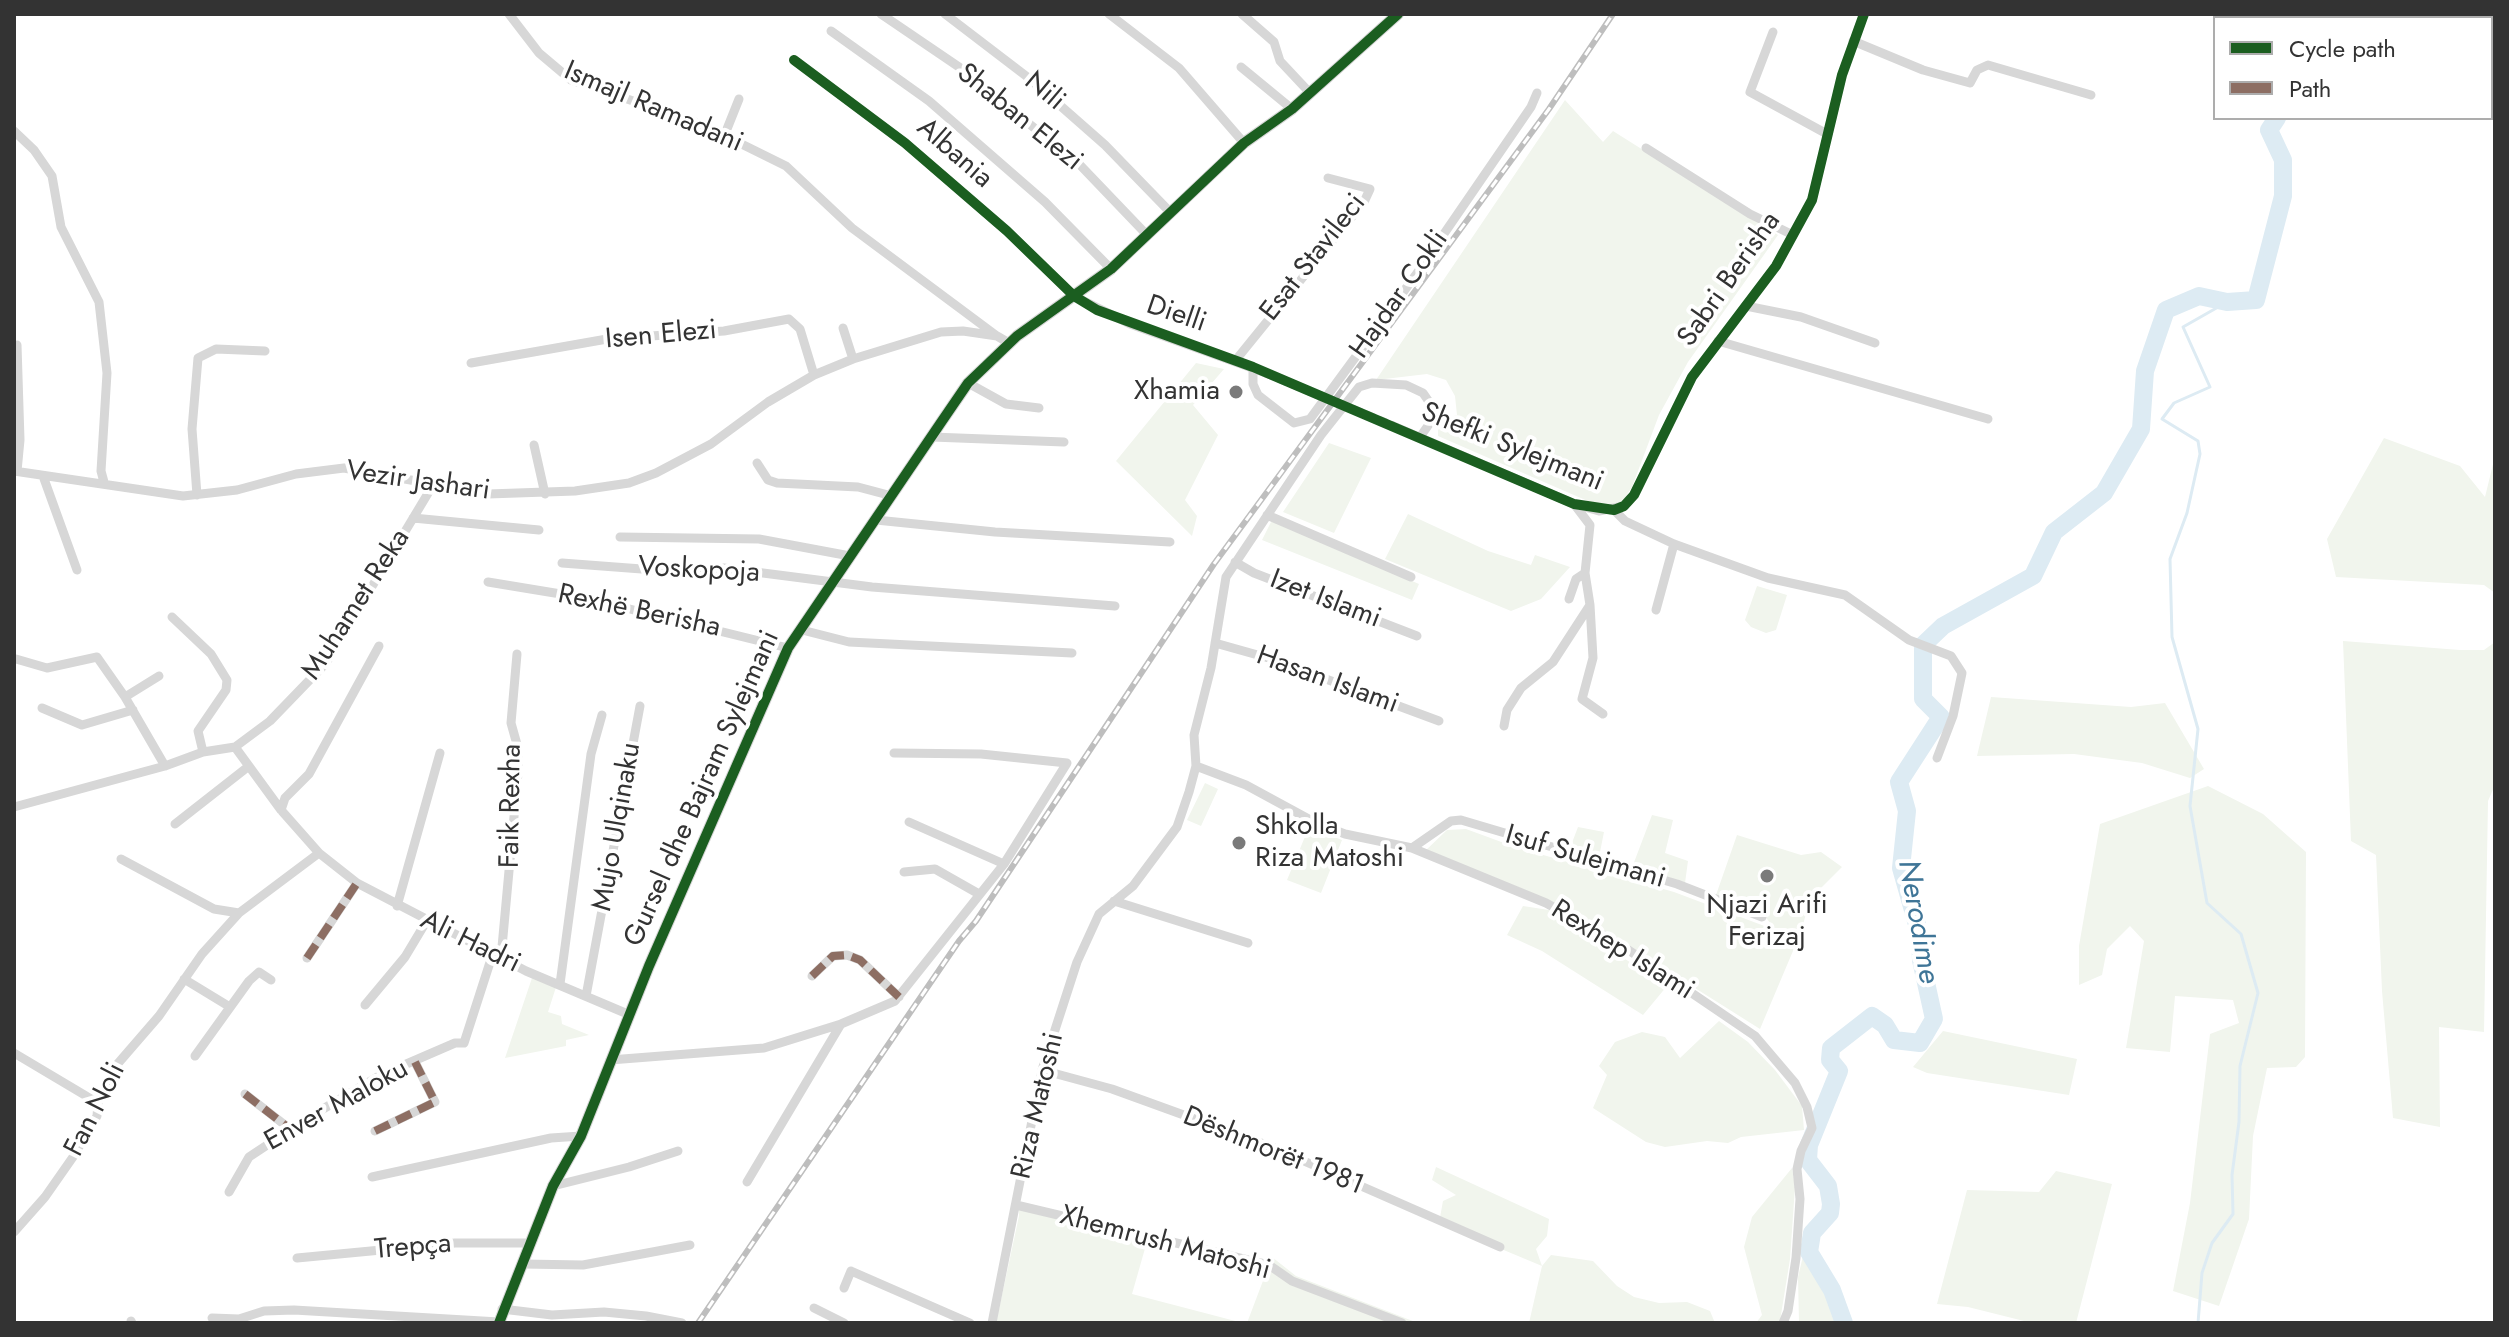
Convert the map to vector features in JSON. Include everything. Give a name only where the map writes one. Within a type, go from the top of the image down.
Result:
[{"type":"street","name":"Ismajl Ramadani","points":[[509,14],[539,53],[571,80],[725,134],[786,166],[852,228],[997,336]]},
{"type":"street","name":"Shaban Elezi","points":[[881,14],[959,67],[1080,165],[1147,235]]},
{"type":"street","name":"Nili","points":[[945,14],[1030,79],[1105,145],[1170,212]]},
{"type":"street","points":[[1109,14],[1179,68],[1244,143]]},
{"type":"street","points":[[1242,14],[1274,42],[1280,61],[1310,93]]},
{"type":"street","name":"Sabri Berisha","points":[[1614,510],[1624,506],[1634,495],[1692,377],[1776,266],[1812,200],[1853,41],[1864,14]]},
{"type":"street","name":"Gursel dhe Bajram Sylejmani","points":[[500,1318],[553,1186],[581,1136],[610,1060],[788,648],[968,383],[1009,343],[1111,269],[1244,143],[1292,109],[1394,15]]},
{"type":"street","points":[[831,31],[929,101],[1045,202],[1111,269]]},
{"type":"street","points":[[1773,32],[1750,92],[1827,134]]},
{"type":"street","points":[[1853,41],[1923,70],[1970,83],[1977,70],[1988,65],[2091,95]]},
{"type":"street","name":"Albania","points":[[794,60],[905,143],[1007,231],[1074,296]]},
{"type":"street","points":[[1241,67],[1292,109]]},
{"type":"street","name":"Hajdar Cokli","points":[[1253,367],[1253,384],[1258,395],[1294,423],[1310,419],[1415,276],[1531,107],[1537,93]]},
{"type":"street","points":[[725,134],[739,99]]},
{"type":"street","points":[[14,131],[34,150],[52,176],[61,227],[99,302],[107,373],[106,431],[101,471],[104,482]]},
{"type":"street","name":"Sabri Berisha","points":[[1646,148],[1726,200],[1793,235]]},
{"type":"street","name":"Esat Stavileci","points":[[1235,361],[1364,202],[1370,189],[1328,178]]},
{"type":"street","name":"Dielli","points":[[1074,296],[1130,324],[1266,373]]},
{"type":"street","name":"Sabri Berisha","points":[[1746,306],[1801,317],[1875,343]]},
{"type":"street","name":"Isen Elezi","points":[[471,363],[607,339],[724,331],[789,319],[800,329],[814,375]]},
{"type":"street","points":[[843,328],[853,359]]},
{"type":"street","name":"Vezir Jashari","points":[[15,471],[84,483],[104,482],[148,492],[197,495],[237,490],[296,474],[344,468],[488,494],[545,494],[629,483],[656,473],[711,444],[768,402],[814,375],[853,359],[941,332],[963,331],[997,336],[1009,343]]},
{"type":"street","name":"Sabri Berisha","points":[[1718,341],[1988,419]]},
{"type":"street","points":[[15,471],[20,440],[17,345]]},
{"type":"street","points":[[197,495],[192,429],[198,358],[216,349],[265,351]]},
{"type":"street","points":[[968,383],[1006,404],[1039,408]]},
{"type":"street","name":"Riza Matoshi","points":[[992,1323],[1042,1070],[1077,962],[1099,914],[1133,886],[1177,827],[1196,766],[1194,735],[1226,577],[1350,394],[1359,387],[1372,383],[1406,385],[1423,393],[1434,409],[1432,420],[1420,437]]},
{"type":"street","name":"Shefki Sylejmani","points":[[1393,426],[1574,504],[1599,511],[1614,510],[1625,521],[1674,544],[1768,578],[1845,595],[1909,640],[1951,656],[1962,673],[1953,716],[1937,758]]},
{"type":"street","points":[[932,437],[1064,442]]},
{"type":"street","points":[[534,445],[545,494]]},
{"type":"street","points":[[757,463],[768,480],[777,483],[858,487],[892,496]]},
{"type":"street","points":[[43,476],[77,570]]},
{"type":"street","name":"Muhamet Reka","points":[[235,747],[270,721],[326,663],[433,485]]},
{"type":"street","points":[[1574,504],[1590,531]]},
{"type":"street","points":[[1599,511],[1590,531],[1585,573],[1593,658],[1582,699],[1603,714]]},
{"type":"street","points":[[1267,515],[1411,577]]},
{"type":"street","points":[[413,518],[539,530]]},
{"type":"street","points":[[876,520],[995,532],[1170,542]]},
{"type":"street","points":[[620,537],[759,539],[850,556]]},
{"type":"street","points":[[1656,610],[1674,544]]},
{"type":"street","name":"Izet Islami","points":[[1235,562],[1254,573],[1417,636]]},
{"type":"street","name":"Voskopoja","points":[[562,563],[655,570],[724,568],[836,580]]},
{"type":"street","points":[[1569,599],[1576,579],[1585,573]]},
{"type":"street","points":[[836,580],[899,589],[1115,606]]},
{"type":"street","name":"Rexhë Berisha","points":[[488,582],[585,598],[788,648]]},
{"type":"street","points":[[1504,726],[1510,703],[1521,688],[1553,662],[1590,605]]},
{"type":"street","points":[[172,617],[211,654],[227,680],[226,690],[198,731],[203,752]]},
{"type":"street","name":"Gursel dhe Bajram Sylejmani","points":[[802,630],[849,642],[1072,653]]},
{"type":"street","name":"Hasan Islami","points":[[1215,643],[1272,659],[1439,721]]},
{"type":"street","points":[[281,810],[285,798],[309,774],[379,646]]},
{"type":"street","name":"Faik Rexha","points":[[497,955],[516,807],[518,748],[511,723],[517,654]]},
{"type":"street","points":[[16,659],[47,668],[97,657],[125,697],[165,766]]},
{"type":"street","points":[[125,697],[159,676]]},
{"type":"street","name":"Mujo Ulqinaku","points":[[586,996],[640,706]]},
{"type":"street","points":[[42,708],[82,725],[133,710]]},
{"type":"street","points":[[560,984],[591,754],[602,715]]},
{"type":"street","points":[[14,807],[165,766],[203,752],[235,747]]},
{"type":"street","name":"Ali Hadri","points":[[235,747],[281,810],[319,853],[357,883],[426,922],[630,1015]]},
{"type":"street","points":[[397,906],[440,753]]},
{"type":"street","points":[[610,1060],[764,1048],[883,1008],[899,997],[1004,864],[1067,763],[981,754],[894,753]]},
{"type":"street","points":[[175,824],[249,766]]},
{"type":"street","name":"Rexhep Islami","points":[[1196,766],[1246,785],[1316,823],[1412,848],[1546,903],[1589,926],[1755,1036],[1795,1083],[1807,1107],[1812,1128],[1801,1151],[1797,1169],[1800,1199],[1788,1311],[1783,1323]]},
{"type":"street","name":"Isuf Sulejmani","points":[[1412,848],[1451,821],[1461,820],[1677,884],[1762,917]]},
{"type":"street","points":[[909,822],[1004,864]]},
{"type":"street","name":"Fan Noli","points":[[14,1232],[45,1197],[73,1157],[97,1116],[98,1103],[114,1068],[159,1016],[184,979],[239,913],[319,853]]},
{"type":"street","points":[[121,859],[214,909],[239,913]]},
{"type":"street","points":[[904,872],[935,869],[979,894]]},
{"type":"street","points":[[307,958],[357,883]]},
{"type":"street","points":[[1114,901],[1248,943]]},
{"type":"street","points":[[365,1005],[405,957],[426,922]]},
{"type":"street","name":"Enver Maloku","points":[[229,1192],[249,1157],[290,1129],[381,1075],[455,1043],[464,1043],[497,955]]},
{"type":"street","points":[[812,976],[833,956],[847,955],[860,960],[899,997]]},
{"type":"street","points":[[195,1056],[259,972],[271,980]]},
{"type":"street","points":[[184,979],[230,1007]]},
{"type":"street","points":[[747,1182],[841,1024]]},
{"type":"street","points":[[14,1053],[98,1103]]},
{"type":"street","points":[[375,1131],[435,1102],[415,1062]]},
{"type":"street","name":"Dëshmorët 1981","points":[[1042,1070],[1112,1089],[1272,1147],[1500,1247]]},
{"type":"street","points":[[245,1094],[290,1129]]},
{"type":"street","points":[[372,1177],[551,1138],[581,1136]]},
{"type":"street","points":[[553,1186],[678,1151]]},
{"type":"street","name":"Xhemrush Matoshi","points":[[1016,1205],[1269,1265],[1292,1281],[1402,1323]]},
{"type":"street","name":"Trepça","points":[[297,1258],[455,1243],[530,1243]]},
{"type":"street","points":[[523,1264],[583,1265],[659,1254],[690,1245]]},
{"type":"street","points":[[844,1288],[851,1271],[970,1323]]},
{"type":"street","points":[[814,1308],[844,1323]]},
{"type":"street","points":[[212,1318],[239,1319],[264,1311],[294,1310],[500,1318],[604,1312],[682,1322]]},
{"type":"street","points":[[1788,1311],[1793,1323]]},
{"type":"shaded area","points":[[1565,100],[1603,142],[1613,131],[1778,235],[1688,362],[1659,415],[1632,487],[1620,505],[1590,502],[1438,436],[1438,421],[1457,415],[1455,396],[1446,380],[1427,374],[1376,380]]},
{"type":"shaded area","points":[[1196,363],[1224,369],[1193,405],[1218,435],[1185,500],[1197,516],[1192,536],[1116,461]]},
{"type":"shaded area","points":[[2384,438],[2460,466],[2485,497],[2495,456],[2495,593],[2484,585],[2336,577],[2327,539]]},
{"type":"shaded area","points":[[1329,443],[1371,458],[1334,533],[1283,512]]},
{"type":"shaded area","points":[[1408,514],[1488,551],[1531,565],[1535,555],[1570,567],[1541,599],[1511,611],[1385,559]]},
{"type":"shaded area","points":[[1272,520],[1419,584],[1412,600],[1262,540]]},
{"type":"shaded area","points":[[1757,586],[1787,595],[1776,630],[1766,633],[1751,627],[1745,620]]},
{"type":"shaded area","points":[[2343,641],[2460,650],[2484,650],[2495,642],[2495,785],[2488,801],[2484,1032],[2439,1027],[2440,1127],[2393,1118],[2382,991],[2376,855],[2351,841]]},
{"type":"shaded area","points":[[1991,697],[2131,707],[2165,703],[2204,769],[2190,778],[2142,763],[2074,754],[1977,756]]},
{"type":"shaded area","points":[[1205,783],[1218,789],[1201,826],[1187,820]]},
{"type":"shaded area","points":[[2208,786],[2263,814],[2306,852],[2305,1057],[2296,1067],[2267,1068],[2253,1136],[2249,1219],[2219,1306],[2173,1291],[2190,1203],[2210,1034],[2239,1023],[2233,1000],[2175,996],[2170,1052],[2126,1048],[2144,941],[2130,926],[2107,949],[2102,975],[2079,985],[2079,946],[2100,824]]},
{"type":"shaded area","points":[[1652,815],[1673,820],[1665,853],[1688,861],[1685,883],[1633,865]]},
{"type":"shaded area","points":[[1309,827],[1342,840],[1321,893],[1287,880]]},
{"type":"shaded area","points":[[1578,827],[1604,832],[1599,857],[1570,848]]},
{"type":"shaded area","points":[[1466,829],[1515,847],[1674,892],[1775,930],[1765,916],[1716,895],[1737,835],[1801,855],[1821,852],[1842,867],[1810,899],[1801,932],[1760,1029],[1576,913],[1424,852],[1447,830]]},
{"type":"shaded area","points":[[1523,906],[1549,910],[1667,986],[1643,1015],[1542,951],[1507,935]]},
{"type":"shaded area","points":[[533,975],[557,984],[548,1012],[561,1016],[562,1024],[589,1035],[566,1040],[566,1046],[505,1058]]},
{"type":"shaded area","points":[[1719,1021],[1748,1042],[1775,1070],[1802,1106],[1804,1130],[1741,1137],[1728,1143],[1707,1141],[1665,1147],[1646,1142],[1593,1108],[1607,1075],[1599,1066],[1615,1042],[1642,1032],[1665,1037],[1680,1058]]},
{"type":"shaded area","points":[[1943,1031],[2077,1059],[2069,1095],[1927,1073],[1913,1067]]},
{"type":"shaded area","points":[[1436,1167],[1549,1219],[1547,1236],[1536,1249],[1542,1266],[1439,1223],[1443,1201],[1456,1195],[1432,1180]]},
{"type":"shaded area","points":[[1792,1168],[1795,1187],[1790,1259],[1780,1321],[1756,1323],[1762,1315],[1744,1247],[1752,1217]]},
{"type":"shaded area","points":[[2056,1171],[2112,1184],[2076,1323],[2032,1323],[1968,1307],[1937,1304],[1967,1190],[2039,1192]]},
{"type":"shaded area","points":[[1019,1203],[1150,1231],[1132,1294],[1243,1323],[996,1323],[1019,1216]]},
{"type":"shaded area","points":[[1551,1255],[1593,1261],[1617,1286],[1634,1297],[1659,1303],[1687,1302],[1710,1311],[1715,1323],[1529,1323],[1542,1266]]},
{"type":"shaded area","points":[[1803,1256],[1820,1282],[1836,1323],[1799,1323],[1798,1277]]},
{"type":"shaded area","points":[[1272,1257],[1296,1276],[1418,1323],[1247,1323]]},
{"type":"waterway","name":"Nerodime","points":[[1844,1323],[1832,1290],[1809,1252],[1812,1233],[1830,1213],[1831,1204],[1828,1186],[1808,1160],[1809,1145],[1839,1071],[1830,1060],[1831,1048],[1872,1016],[1885,1025],[1894,1040],[1920,1043],[1934,1019],[1921,960],[1920,935],[1901,868],[1907,811],[1899,782],[1941,717],[1923,699],[1923,645],[1943,626],[2033,576],[2054,532],[2104,493],[2141,429],[2145,371],[2166,310],[2199,296],[2227,302],[2256,300],[2283,196],[2283,160],[2269,130],[2276,120]]},
{"type":"waterway","points":[[2198,1323],[2202,1273],[2212,1243],[2233,1214],[2232,1175],[2239,1122],[2240,1066],[2258,993],[2241,934],[2207,903],[2190,806],[2198,729],[2172,637],[2170,559],[2187,513],[2200,454],[2198,441],[2162,419],[2174,403],[2210,387],[2183,327],[2227,302]]},
{"type":"tunnel","points":[[1266,373],[1393,426]]},
{"type":"railway","points":[[698,1323],[959,941],[976,921],[1214,564],[1549,109],[1613,14]]},
{"type":"marked path","points":[[307,958],[357,883]]},
{"type":"marked path","points":[[812,976],[833,956],[847,955],[860,960],[899,997]]},
{"type":"marked path","points":[[375,1131],[435,1102],[415,1062]]},
{"type":"marked path","points":[[245,1094],[290,1129]]},
{"type":"cycle path","points":[[499,1323],[553,1186],[581,1136],[649,966],[788,648],[968,383],[1017,336],[1111,269],[1244,143],[1292,109],[1398,14]]},
{"type":"cycle path","points":[[794,60],[905,143],[1007,231],[1074,296],[1097,310],[1253,367],[1574,504],[1614,510],[1624,506],[1634,495],[1692,377],[1776,266],[1812,200],[1842,75],[1864,14]]},
{"type":"place","name":"Xhamia","points":[[1236,392]]},
{"type":"place","name":"Shkolla Riza Matoshi","points":[[1239,843]]},
{"type":"place","name":"Njazi Arifi Ferizaj","points":[[1767,876]]}]
